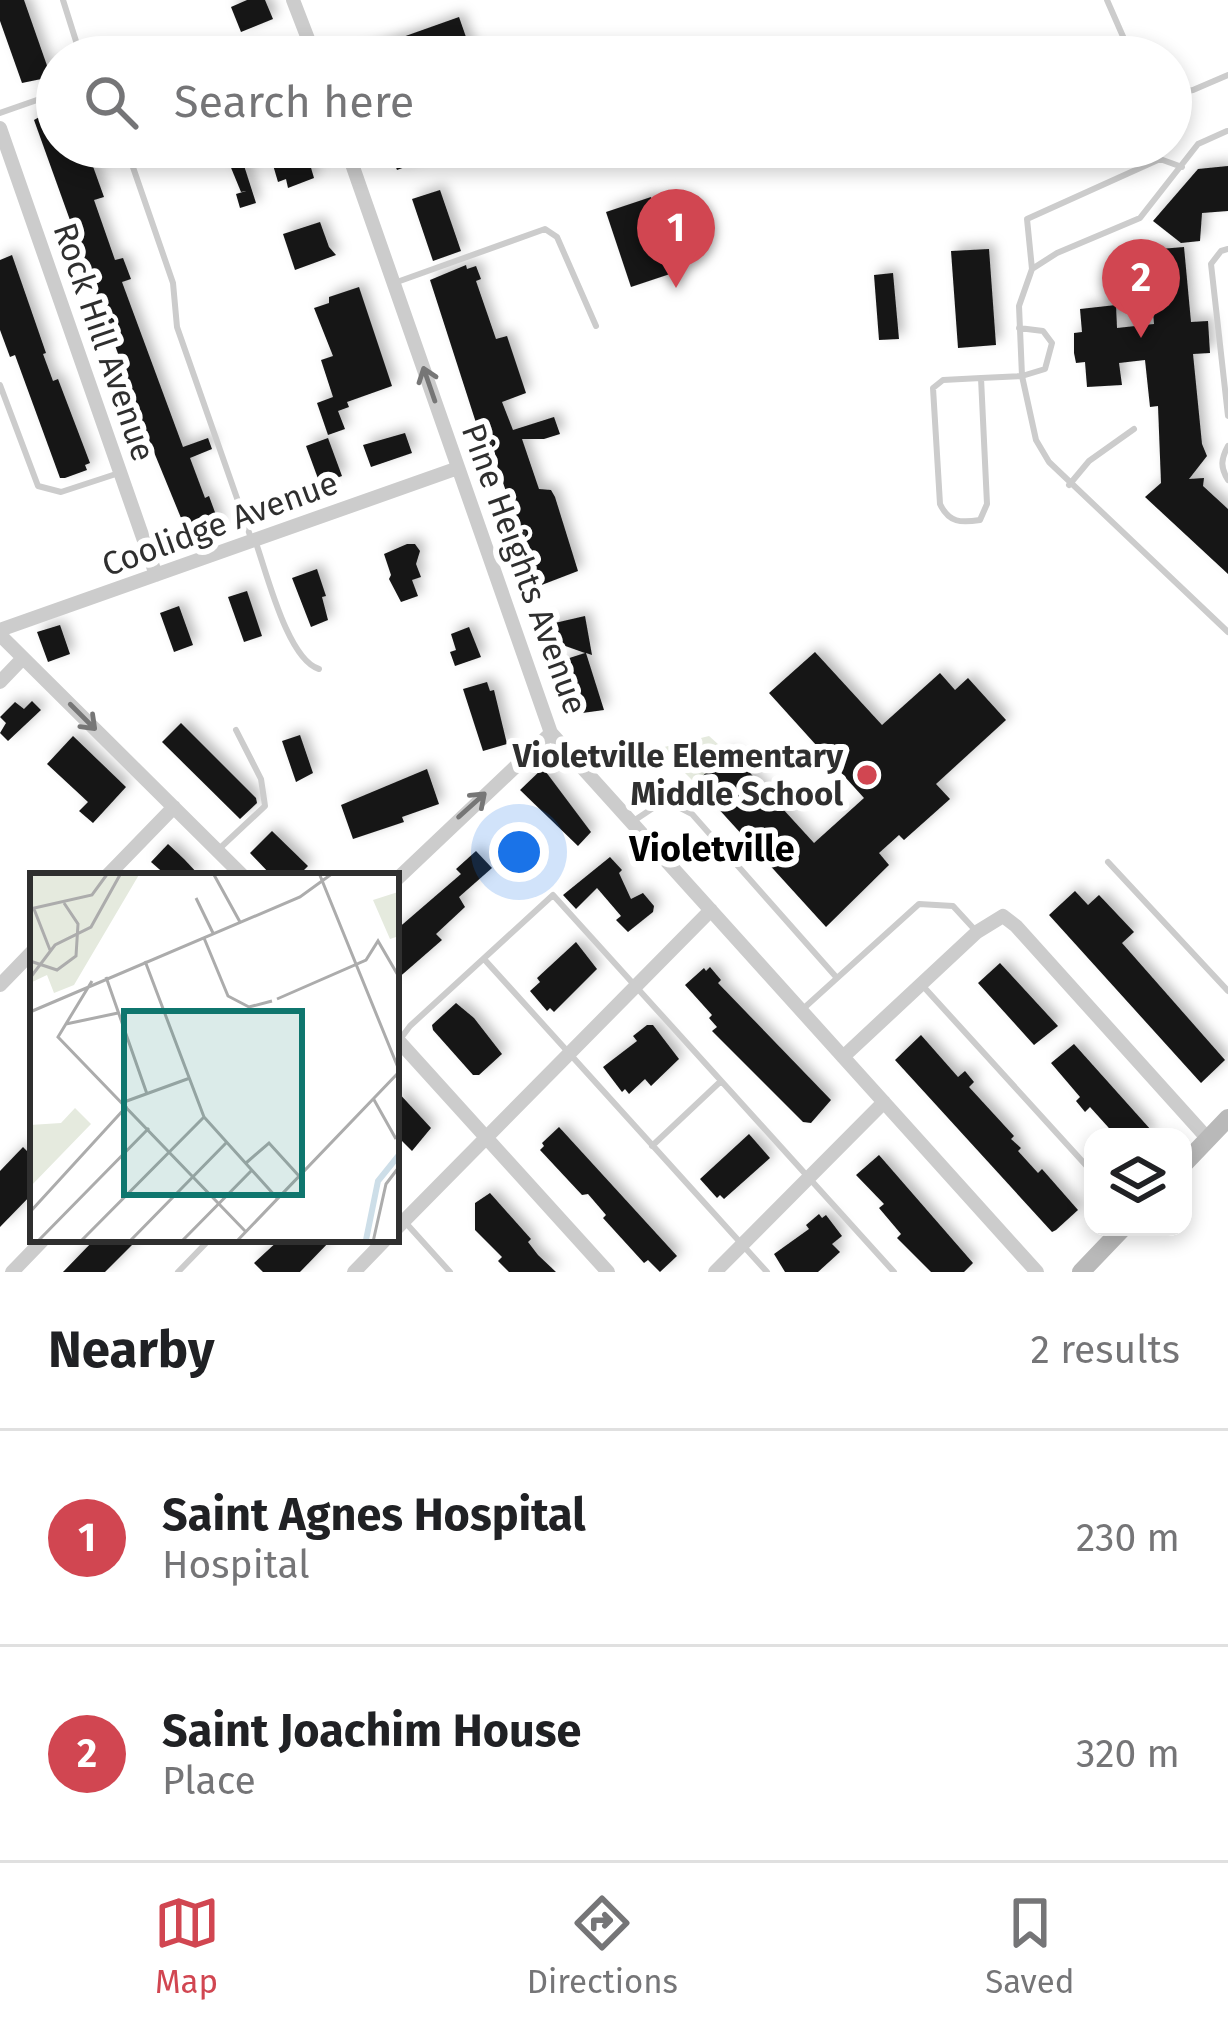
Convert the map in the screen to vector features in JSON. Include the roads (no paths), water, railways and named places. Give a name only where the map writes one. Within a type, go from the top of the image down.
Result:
[{"type":"street","points":[[293,0],[307,36]]},
{"type":"street","name":"Rock Hill Avenue","points":[[0,128],[156,575]]},
{"type":"street","name":"Pine Heights Avenue","points":[[353,168],[551,733],[1037,1272]]},
{"type":"street","name":"Coolidge Avenue","points":[[0,632],[458,468]]},
{"type":"street","points":[[0,632],[240,873]]},
{"type":"street","points":[[0,682],[23,658]]},
{"type":"street","points":[[399,877],[551,733]]},
{"type":"street","points":[[110,873],[174,808]]},
{"type":"street","points":[[399,1221],[711,910]]},
{"type":"street","points":[[843,1057],[977,932],[1003,916],[1208,1139]]},
{"type":"street","points":[[0,985],[30,954]]},
{"type":"street","points":[[399,1043],[608,1272]]},
{"type":"street","points":[[716,1272],[884,1102]]},
{"type":"street","points":[[1192,1156],[1228,1118]]},
{"type":"street","points":[[1081,1272],[1115,1236]]},
{"type":"street","points":[[11,1272],[41,1242]]},
{"type":"street","points":[[354,1272],[383,1242]]},
{"type":"lane","points":[[63,0],[74,36]]},
{"type":"lane","points":[[1107,0],[1123,36]]},
{"type":"lane","points":[[1192,87],[1228,75]]},
{"type":"lane","points":[[0,113],[36,100]]},
{"type":"lane","points":[[1192,153],[1198,144],[1227,131]]},
{"type":"lane","points":[[132,168],[173,283],[177,327],[253,540],[294,645],[307,664],[319,669]]},
{"type":"lane","points":[[1140,168],[1027,219],[1033,269],[1018,306],[1022,376],[1036,440],[1069,484],[1228,632]]},
{"type":"lane","points":[[1033,269],[1057,253],[1141,218],[1181,168]]},
{"type":"lane","points":[[394,283],[545,229],[557,237],[596,326]]},
{"type":"lane","points":[[1228,249],[1211,264],[1228,416]]},
{"type":"lane","points":[[981,378],[987,504],[980,520],[956,522],[940,504],[933,388],[943,380],[981,378],[1022,376],[1045,369],[1052,343],[1042,331],[1018,328]]},
{"type":"lane","points":[[0,385],[38,486],[61,492],[121,473]]},
{"type":"lane","points":[[1069,484],[1089,461],[1134,429]]},
{"type":"lane","points":[[1228,446],[1222,458],[1228,480]]},
{"type":"lane","points":[[217,850],[266,806],[261,779],[236,730]]},
{"type":"lane","points":[[632,822],[665,800],[692,814],[837,978]]},
{"type":"lane","points":[[1108,862],[1228,991]]},
{"type":"lane","points":[[399,1039],[554,895],[888,1270]]},
{"type":"lane","points":[[801,1010],[919,904],[952,906],[977,932]]},
{"type":"lane","points":[[483,958],[767,1272]]},
{"type":"lane","points":[[921,984],[1084,1163]]},
{"type":"lane","points":[[652,1146],[721,1082]]},
{"type":"lane","points":[[399,1221],[450,1272]]},
{"type":"lane","points":[[178,1272],[207,1242]]},
{"type":"place","name":"Saint Agnes Hospital","points":[[676,288]]},
{"type":"place","name":"Saint Joachim House","points":[[1141,338]]},
{"type":"place","name":"Violetville Elementary Middle School","points":[[867,775]]},
{"type":"district","name":"Violetville","points":[[712,849]]}]
